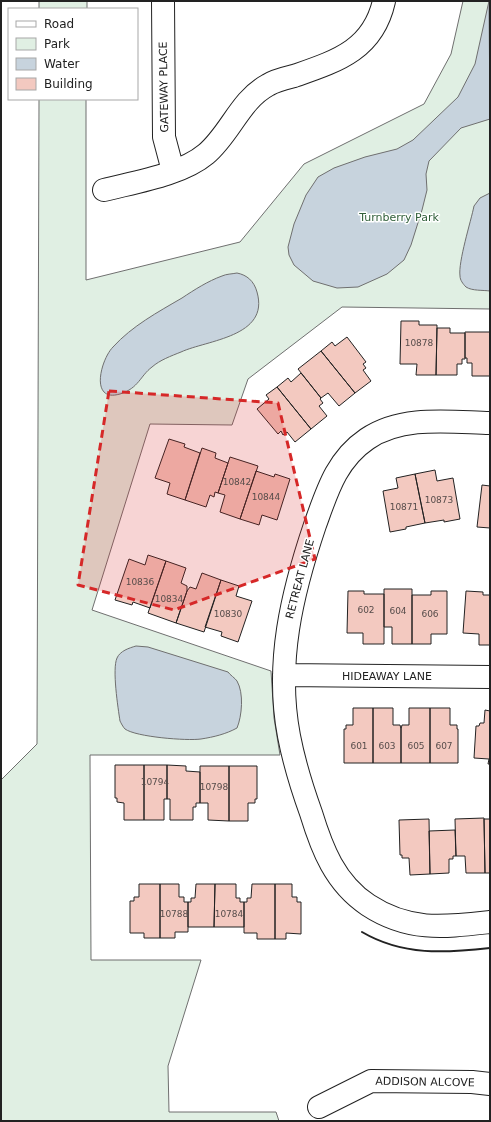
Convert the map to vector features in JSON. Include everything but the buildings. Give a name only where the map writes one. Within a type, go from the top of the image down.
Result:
[{"type":"street","name":"GATEWAY PLACE","points":[[163,1],[164,137],[173,171]]},
{"type":"street","points":[[104,190],[173,171],[195,162],[207,154],[250,99],[259,91],[269,84],[335,62],[362,43],[374,29],[384,1]]},
{"type":"street","name":"RETREAT LANE","points":[[490,423],[420,422],[395,426],[373,435],[347,456],[337,469],[329,486],[300,572],[288,627],[284,675],[288,728],[296,766],[323,850],[342,881],[368,905],[406,922],[422,926],[439,927],[490,922]]},
{"type":"street","name":"HIDEAWAY LANE","points":[[284,675],[490,677]]},
{"type":"street","name":"ADDISON ALCOVE","points":[[319,1107],[371,1081],[472,1082],[490,1084]]},
{"type":"highlighted area","points":[[109,391],[278,403],[315,559],[174,610],[78,585]]},
{"type":"green space","points":[[39,1],[87,1],[87,8],[39,8]]},
{"type":"green space","name":"Turnberry Park","points":[[463,1],[490,1],[490,309],[342,307],[248,379],[232,425],[150,424],[92,610],[271,671],[274,718],[280,755],[90,755],[91,960],[201,960],[168,1066],[169,1112],[276,1112],[279,1121],[1,1121],[1,780],[37,744],[39,100],[86,100],[86,280],[240,242],[304,164],[424,104],[451,54]]},
{"type":"water","points":[[489,1],[490,119],[461,128],[429,161],[426,174],[427,190],[422,210],[411,245],[404,260],[387,274],[358,287],[337,288],[313,281],[294,265],[289,255],[288,247],[294,224],[306,195],[318,177],[334,168],[365,157],[397,149],[413,140],[458,97],[475,64]]},
{"type":"water","points":[[490,193],[490,291],[474,290],[466,287],[461,280],[461,261],[474,206],[480,198]]},
{"type":"water","points":[[237,273],[250,279],[257,292],[259,307],[254,319],[246,328],[220,340],[192,348],[162,360],[148,370],[131,389],[120,394],[110,395],[104,392],[101,386],[100,378],[102,370],[109,353],[120,339],[146,320],[201,286],[224,275]]},
{"type":"water","points":[[136,646],[148,647],[228,672],[237,681],[241,692],[241,711],[237,728],[229,732],[201,739],[174,739],[150,736],[131,732],[125,729],[120,721],[119,715],[115,679],[116,663],[120,653]]},
{"type":"wall","points":[[362,932],[377,940],[393,945],[424,951],[457,951],[490,948]]}]
